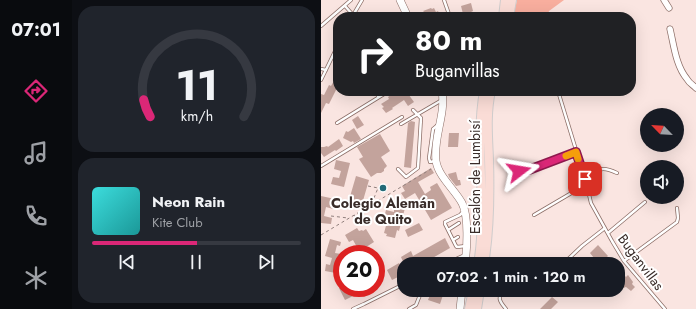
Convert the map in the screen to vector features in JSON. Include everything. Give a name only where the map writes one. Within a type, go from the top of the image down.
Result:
[{"type":"main road","points":[[504,12],[505,0]]},
{"type":"main road","points":[[510,12],[512,0]]},
{"type":"main road","name":"Escalón de Lumbisí","points":[[479,257],[482,202],[481,114],[483,96]]},
{"type":"main road","name":"Escalón de Lumbisí","points":[[485,257],[489,217],[489,158],[487,130],[490,96]]},
{"type":"main road","points":[[469,309],[472,297]]},
{"type":"main road","points":[[477,309],[479,297]]},
{"type":"street","points":[[400,0],[406,12]]},
{"type":"street","points":[[665,0],[669,8]]},
{"type":"street","points":[[669,29],[681,70],[687,80],[696,88]]},
{"type":"street","points":[[443,96],[441,122],[436,142],[434,164],[437,166],[462,203],[465,211],[466,257]]},
{"type":"street","points":[[459,309],[461,297]]},
{"type":"lane","points":[[338,12],[351,0]]},
{"type":"lane","points":[[354,12],[362,0]]},
{"type":"lane","points":[[443,0],[448,12]]},
{"type":"lane","points":[[345,6],[349,12]]},
{"type":"lane","points":[[321,26],[333,16]]},
{"type":"lane","points":[[321,80],[333,55]]},
{"type":"lane","points":[[321,69],[326,70]]},
{"type":"lane","points":[[337,123],[380,96]]},
{"type":"lane","name":"Buganvillas","points":[[559,96],[591,203],[622,257]]},
{"type":"lane","points":[[401,124],[443,100]]},
{"type":"lane","points":[[398,169],[406,177],[418,168],[421,118],[413,110]]},
{"type":"lane","points":[[321,166],[402,117]]},
{"type":"lane","points":[[519,171],[526,171],[576,152]]},
{"type":"lane","points":[[585,179],[598,169],[606,169],[617,173]]},
{"type":"lane","points":[[534,215],[580,188],[587,186]]},
{"type":"lane","points":[[608,233],[643,204]]},
{"type":"lane","points":[[625,260],[677,222],[677,208]]},
{"type":"lane","points":[[465,211],[445,222],[445,224],[455,246],[466,246]]},
{"type":"lane","points":[[448,230],[459,224]]},
{"type":"lane","points":[[570,257],[605,228]]},
{"type":"lane","points":[[453,240],[458,237]]},
{"type":"lane","points":[[460,257],[466,254]]},
{"type":"lane","name":"Buganvillas","points":[[625,262],[665,309]]},
{"type":"lane","points":[[353,309],[359,308],[397,288]]},
{"type":"lane","points":[[409,309],[416,305],[419,297]]},
{"type":"lane","points":[[500,297],[499,300],[506,309]]},
{"type":"path","points":[[321,235],[434,164]]},
{"type":"path","points":[[368,186],[378,188],[372,204]]},
{"type":"path","points":[[354,215],[359,223]]},
{"type":"path","points":[[331,216],[348,218]]},
{"type":"shaded area","points":[[517,0],[564,0],[549,12],[514,12]]},
{"type":"building","points":[[471,3],[473,11],[462,12],[461,6]]},
{"type":"building","points":[[434,8],[436,12],[424,12],[423,11]]},
{"type":"building","points":[[333,83],[333,96],[329,104],[326,103],[321,113],[321,94],[324,95],[329,85],[331,86]]},
{"type":"building","points":[[410,96],[414,102],[408,106],[404,100],[386,113],[381,104],[389,99],[388,97]]},
{"type":"building","points":[[358,116],[364,125],[357,129],[352,120]]},
{"type":"building","points":[[411,121],[415,122],[411,168],[404,167],[408,123]]},
{"type":"building","points":[[354,128],[361,139],[354,143],[353,141],[351,142],[343,138],[346,131],[348,132]]},
{"type":"building","points":[[449,133],[459,133],[458,147],[448,147]]},
{"type":"building","points":[[380,134],[390,151],[381,157],[387,166],[384,171],[371,177],[359,159],[363,157],[357,147]]},
{"type":"building","points":[[339,139],[343,146],[324,157],[321,153],[321,147],[328,147]]},
{"type":"building","points":[[336,160],[350,163],[344,187],[331,184],[333,177],[339,178],[341,171],[334,169]]},
{"type":"building","points":[[431,168],[434,173],[418,182],[425,194],[431,190],[430,187],[437,183],[452,208],[431,220],[415,193],[405,199],[401,193],[405,191],[402,186]]},
{"type":"building","points":[[456,172],[461,185],[456,186],[448,174]]},
{"type":"building","points":[[356,176],[369,180],[362,204],[360,203],[359,205],[350,202],[351,201],[349,200]]},
{"type":"building","points":[[321,196],[335,199],[333,209],[326,207],[324,216],[332,218],[331,224],[321,223]]},
{"type":"building","points":[[394,206],[405,208],[399,231],[397,230],[395,238],[386,236],[387,234],[384,233],[387,222],[383,221],[386,210],[394,212]]},
{"type":"building","points":[[419,223],[423,230],[408,237],[405,230]]},
{"type":"building","points":[[357,228],[359,231],[366,229],[374,242],[369,245],[356,245],[353,240],[349,242],[345,235]]},
{"type":"building","points":[[445,238],[450,248],[434,257],[401,257],[411,251],[413,256]]},
{"type":"building","points":[[330,239],[341,242],[340,245],[333,245],[333,272],[325,271],[326,264],[330,265],[332,258],[325,256]]},
{"type":"building","points":[[598,245],[608,256],[593,257],[590,253]]},
{"type":"building","points":[[397,264],[397,278],[392,280],[387,270]]},
{"type":"building","points":[[628,275],[635,287],[631,291],[625,287],[625,276],[626,277]]},
{"type":"building","points":[[344,297],[351,297],[345,300]]},
{"type":"building","points":[[429,297],[442,297],[440,304],[428,300]]},
{"type":"building","points":[[552,297],[558,302],[551,309],[540,309]]},
{"type":"slow traffic","points":[[566,156],[576,152],[578,159]]},
{"type":"place","name":"Colegio Alemán de Quito","points":[[383,188]]},
{"type":"route","points":[[519,171],[526,171],[576,152],[585,179]]}]
